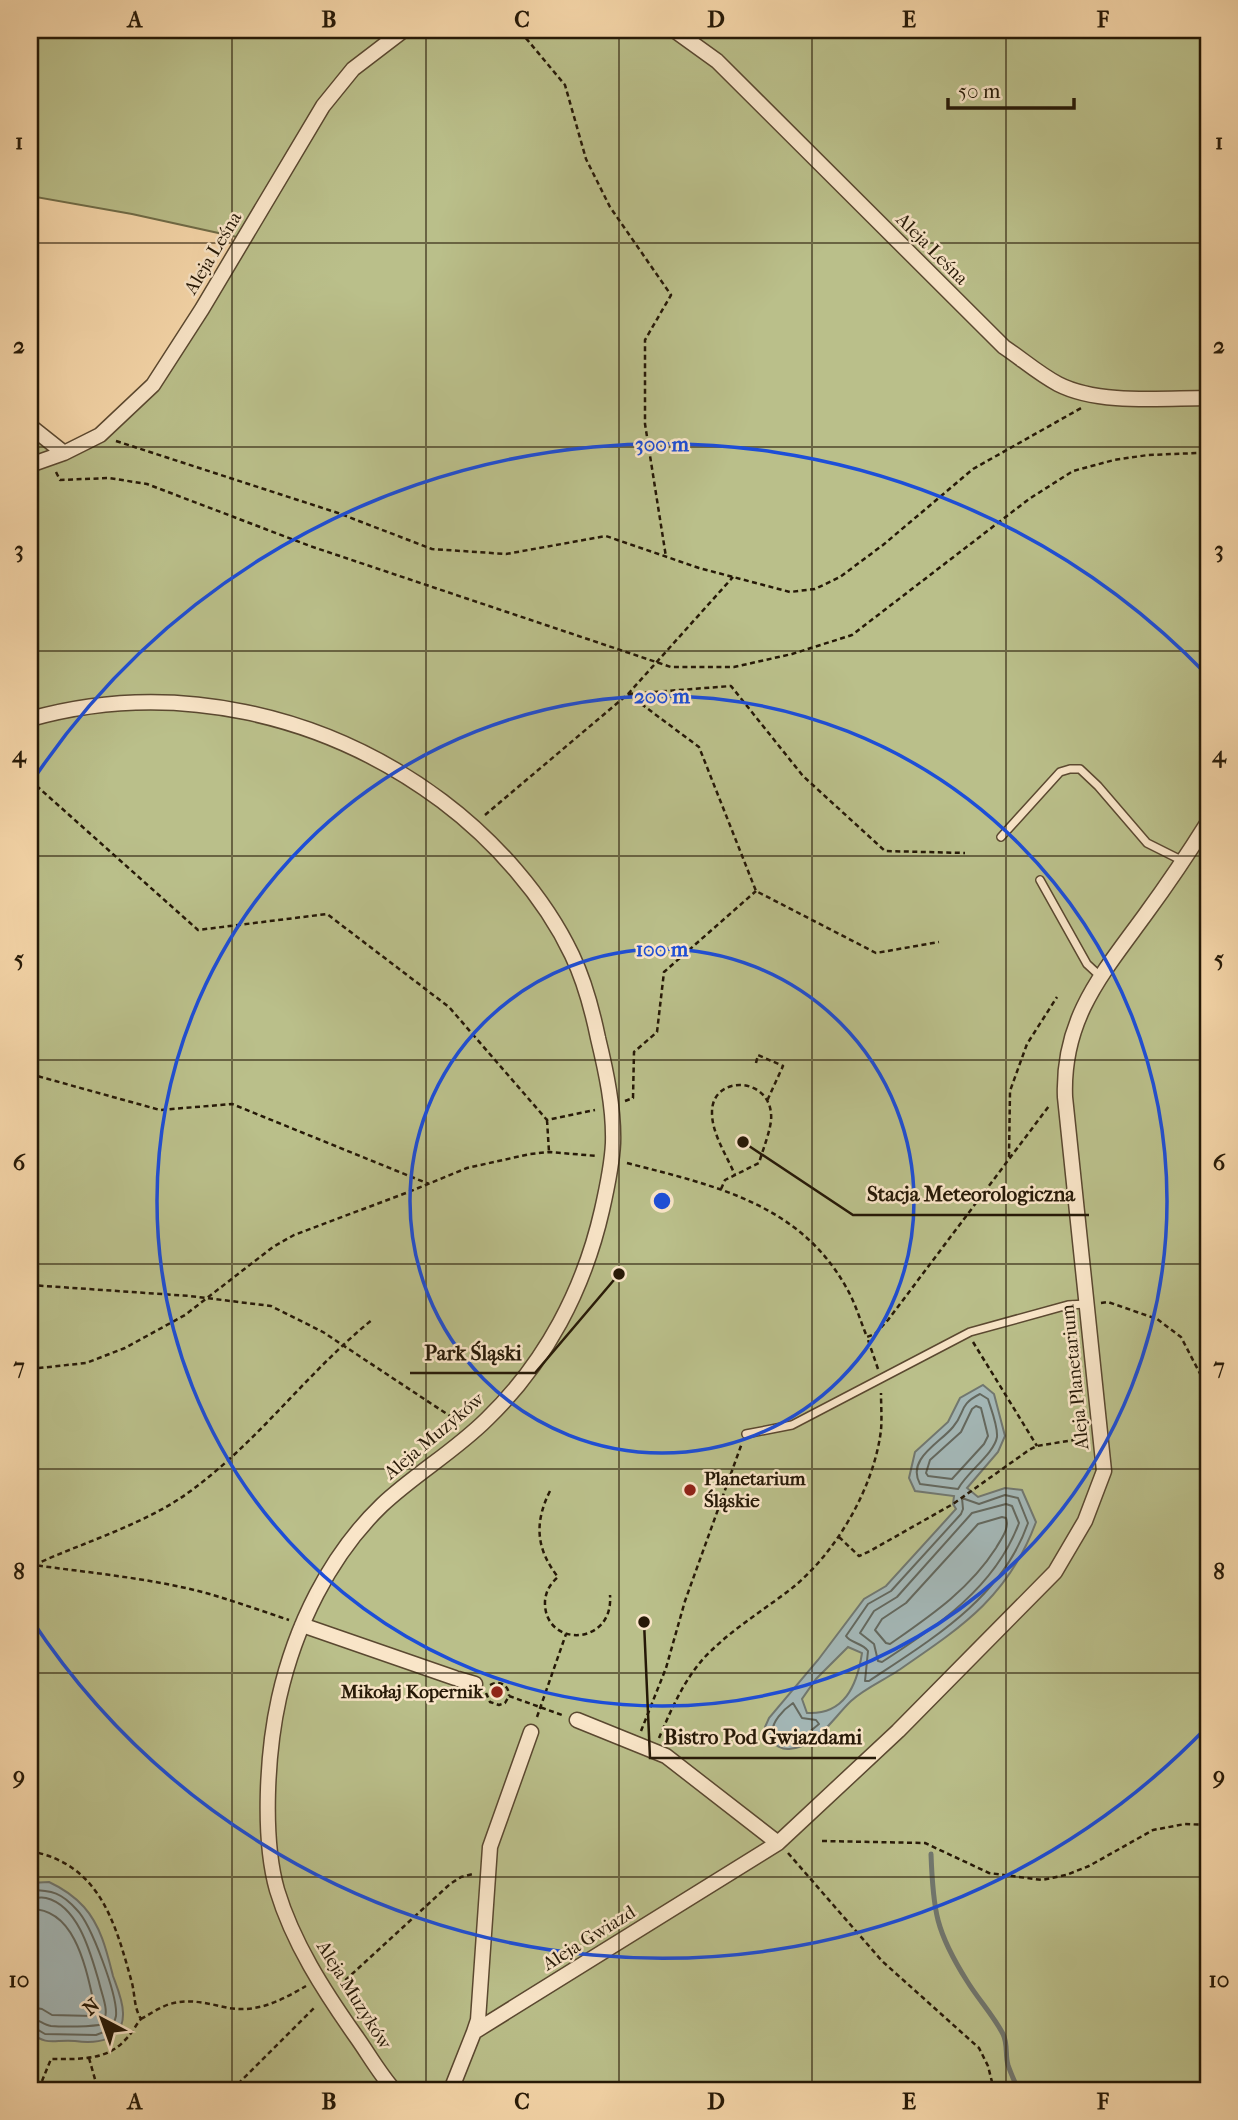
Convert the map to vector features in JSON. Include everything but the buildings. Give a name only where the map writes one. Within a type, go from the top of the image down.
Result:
[{"type":"street","name":"Aleja Leśna","points":[[30,465],[64,453],[100,435],[153,385],[202,309],[323,106],[353,69],[404,30]]},
{"type":"street","name":"Aleja Leśna","points":[[674,30],[717,61],[1004,347],[1058,384],[1087,395],[1152,399],[1208,398]]},
{"type":"street","points":[[30,426],[64,453]]},
{"type":"street","name":"Aleja Muzyków","points":[[30,719],[98,704],[168,701],[211,705],[266,716],[323,735],[394,770],[439,799],[472,826],[523,881],[571,952],[590,1000],[606,1073],[613,1143],[596,1234],[579,1286],[551,1338],[526,1374],[488,1419],[392,1497],[363,1525],[326,1577],[302,1625],[277,1709],[271,1758],[269,1820],[277,1890],[317,1978],[394,2090]]},
{"type":"street","name":"Aleja Planetarium","points":[[778,1843],[898,1731],[1055,1572],[1085,1521],[1104,1471],[1064,1073],[1075,1026],[1087,998],[1208,822]]},
{"type":"street","points":[[302,1625],[475,1684]]},
{"type":"street","points":[[576,1720],[666,1756],[778,1843]]},
{"type":"street","points":[[451,2090],[478,2020],[490,1847],[531,1732]]},
{"type":"street","name":"Aleja Gwiazd","points":[[474,2032],[778,1843]]},
{"type":"lane","points":[[1001,837],[1060,772],[1080,769],[1147,843],[1183,862]]},
{"type":"lane","points":[[1040,880],[1087,964],[1101,977]]},
{"type":"lane","points":[[746,1434],[792,1425],[970,1332],[1069,1306],[1087,1304]]},
{"type":"path","points":[[524,30],[525,37],[565,85],[586,159],[610,206],[671,295],[645,340],[645,424],[666,557]]},
{"type":"path","points":[[100,435],[338,513],[432,548],[506,554],[606,536],[666,557],[790,592],[815,589],[841,577],[973,469],[1083,410],[1087,395]]},
{"type":"path","points":[[48,459],[60,480],[109,478],[147,484],[310,546],[671,667],[734,667],[792,654],[852,635],[1029,499],[1073,471],[1115,460],[1148,456],[1198,453],[1208,456]]},
{"type":"path","points":[[472,826],[628,694],[733,577]]},
{"type":"path","points":[[628,694],[731,686],[803,776],[885,851],[965,853]]},
{"type":"path","points":[[628,694],[699,747],[756,891],[876,953],[939,942]]},
{"type":"path","points":[[30,780],[198,930],[327,914],[449,1007],[547,1120],[550,1152]]},
{"type":"path","points":[[547,1120],[633,1098],[634,1052],[657,1032],[664,972],[756,891]]},
{"type":"path","points":[[1010,1157],[1010,1091],[1027,1044],[1057,997]]},
{"type":"path","points":[[756,1063],[758,1055],[783,1066],[766,1101]]},
{"type":"path","points":[[30,1074],[160,1110],[232,1104],[429,1184]]},
{"type":"path","points":[[721,1189],[725,1180],[735,1175],[759,1163],[771,1118],[760,1091],[749,1085],[737,1084],[725,1089],[713,1104],[713,1125],[735,1175]]},
{"type":"path","points":[[867,1337],[875,1334],[888,1320],[1053,1102],[1065,1097]]},
{"type":"path","points":[[30,1369],[71,1365],[101,1358],[125,1348],[170,1324],[273,1247],[294,1235],[483,1163],[550,1152],[611,1159],[721,1189],[773,1212],[808,1240],[845,1285],[879,1371],[881,1429],[877,1453],[859,1499],[839,1537],[793,1587],[725,1638],[703,1660],[677,1698],[653,1750]]},
{"type":"path","points":[[30,1285],[208,1298],[271,1306],[300,1318],[474,1432]]},
{"type":"path","points":[[1087,1304],[1108,1302],[1157,1319],[1181,1337],[1208,1388]]},
{"type":"path","points":[[32,1566],[160,1510],[185,1495],[228,1462],[342,1345],[373,1319]]},
{"type":"path","points":[[970,1332],[972,1340],[1037,1446]]},
{"type":"path","points":[[636,1743],[666,1668],[685,1601],[746,1434]]},
{"type":"path","points":[[839,1537],[859,1556],[953,1504],[1037,1446],[1100,1435]]},
{"type":"path","points":[[550,1491],[541,1514],[538,1534],[545,1559],[558,1577],[547,1591],[545,1605],[551,1622],[566,1634],[581,1635],[600,1626],[610,1609],[610,1595]]},
{"type":"path","points":[[32,1566],[177,1586],[302,1625]]},
{"type":"path","points":[[531,1732],[566,1634]]},
{"type":"path","points":[[497,1683],[507,1687],[509,1696],[505,1703],[499,1705],[490,1702],[486,1696],[489,1686],[497,1683]]},
{"type":"path","points":[[509,1696],[576,1720]]},
{"type":"path","points":[[822,1841],[925,1843],[989,1873],[1042,1880],[1089,1866],[1153,1830],[1185,1824],[1208,1825]]},
{"type":"path","points":[[778,1843],[882,1961],[979,2048],[988,2066],[994,2090]]},
{"type":"path","points":[[30,1851],[62,1861],[96,1888],[117,1932],[133,1987],[136,2011],[141,2019]]},
{"type":"path","points":[[232,2090],[329,1995],[450,1884],[461,1877],[488,1871]]},
{"type":"path","points":[[34,2090],[51,2059],[89,2058],[119,2046],[141,2019],[169,2004],[207,2002],[230,2008],[257,2008],[274,2003],[317,1978]]},
{"type":"path","points":[[89,2058],[98,2090]]},
{"type":"green space","points":[[30,30],[1208,30],[1208,2090],[30,2090],[30,435],[48,449],[98,438],[156,381],[241,238],[132,214],[30,196]]},
{"type":"water","points":[[983,1385],[994,1394],[1005,1436],[998,1452],[967,1488],[978,1497],[1005,1488],[1022,1490],[1036,1522],[1025,1548],[996,1591],[961,1625],[856,1697],[824,1731],[808,1743],[789,1749],[779,1747],[765,1737],[769,1718],[818,1660],[864,1599],[886,1586],[956,1509],[953,1504],[954,1496],[915,1491],[909,1478],[915,1452],[948,1422],[960,1398]],"holes":[[[848,1647],[862,1653],[852,1687],[839,1704],[820,1712],[807,1713],[802,1699],[816,1679]]]},
{"type":"water","points":[[49,1882],[84,1907],[103,1940],[123,2013],[119,2030],[107,2039],[92,2042],[51,2041],[36,2037],[30,2032],[30,1883]]},
{"type":"waterway","points":[[931,1854],[938,1921],[957,1964],[1003,2034],[1008,2065],[1018,2090]]},
{"type":"place","name":"Stacja Meteorologiczna","points":[[743,1142]]},
{"type":"place","name":"Park Śląski","points":[[619,1274]]},
{"type":"place","name":"Planetarium Śląskie","points":[[690,1490]]},
{"type":"place","name":"Bistro Pod Gwiazdami","points":[[644,1622]]},
{"type":"place","name":"Mikołaj Kopernik","points":[[497,1692]]}]
